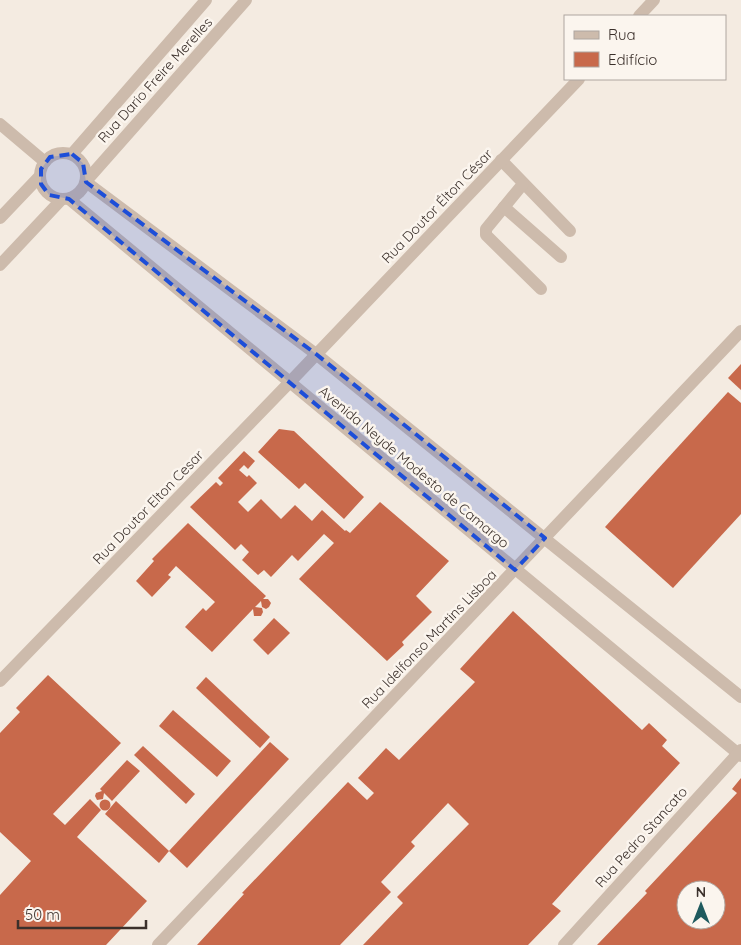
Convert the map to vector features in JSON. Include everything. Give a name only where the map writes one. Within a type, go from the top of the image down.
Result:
[{"type":"street","name":"Rua Dario Freire Merelles","points":[[72,154],[206,0]]},
{"type":"street","name":"Rua Dario Freire Merelles","points":[[86,181],[246,0]]},
{"type":"street","points":[[640,15],[654,0]]},
{"type":"street","name":"Rua Doutor Élton César","points":[[316,354],[578,80]]},
{"type":"street","points":[[0,124],[45,162]]},
{"type":"street","points":[[0,265],[65,199],[80,193],[86,181],[86,169],[83,163],[72,154],[57,154],[50,156],[41,169],[41,184],[49,195],[65,199]]},
{"type":"street","points":[[501,160],[570,231]]},
{"type":"street","points":[[0,218],[40,176]]},
{"type":"street","name":"Avenida Neyde Modesto de Camargo","points":[[86,181],[316,354],[741,697]]},
{"type":"street","points":[[523,184],[486,229],[486,235],[541,289]]},
{"type":"street","name":"Avenida Neyde Modesto de Camargo","points":[[65,199],[740,753]]},
{"type":"street","points":[[504,207],[561,258]]},
{"type":"street","name":"Rua Idelfonso Martins Lisboa","points":[[158,945],[741,331]]},
{"type":"street","name":"Rua Doutor Elton Cesar","points":[[0,681],[316,354]]},
{"type":"street","name":"Rua Pedro Stancato","points":[[564,945],[740,753]]},
{"type":"highlighted area","points":[[72,154],[83,163],[86,182],[316,354],[545,538],[515,570],[69,199],[49,195],[41,184],[41,169],[50,157]]},
{"type":"building","points":[[741,364],[741,390],[728,378]]},
{"type":"building","points":[[728,392],[741,403],[741,514],[673,588],[605,527]]},
{"type":"building","points":[[279,429],[294,431],[364,497],[344,519],[305,483],[299,489],[258,452]]},
{"type":"building","points":[[244,451],[255,461],[248,469],[244,465],[239,470],[247,477],[249,475],[257,483],[238,502],[248,512],[261,499],[281,519],[295,505],[312,521],[322,510],[345,531],[350,533],[380,502],[449,561],[416,596],[432,612],[402,642],[404,645],[387,661],[299,579],[334,543],[324,534],[298,561],[292,555],[271,577],[264,570],[258,575],[242,560],[249,552],[241,544],[235,550],[190,507],[216,482],[220,486],[223,483],[218,478]]},
{"type":"building","points":[[188,523],[266,596],[263,599],[268,599],[271,603],[266,609],[262,607],[261,601],[255,607],[262,608],[261,616],[254,616],[253,609],[212,652],[185,627],[203,608],[206,611],[215,602],[176,566],[168,575],[171,577],[152,597],[136,581],[154,561],[152,559]]},
{"type":"building","points":[[513,611],[642,730],[649,723],[667,740],[662,746],[680,763],[552,904],[561,911],[528,945],[363,945],[403,903],[397,897],[469,824],[448,803],[411,842],[415,846],[381,882],[391,892],[340,945],[197,945],[244,894],[242,893],[348,782],[367,800],[374,793],[358,778],[386,748],[399,760],[475,682],[460,669]]},
{"type":"building","points":[[274,618],[290,633],[268,655],[253,640]]},
{"type":"building","points":[[48,675],[121,743],[53,814],[65,825],[90,799],[101,810],[77,837],[147,901],[106,945],[0,945],[0,895],[31,861],[0,832],[0,733],[20,712],[16,708]]},
{"type":"building","points":[[206,677],[270,737],[260,748],[196,688]]},
{"type":"building","points":[[173,710],[231,761],[217,777],[159,726]]},
{"type":"building","points":[[270,742],[289,759],[187,868],[169,851]]},
{"type":"building","points":[[143,746],[195,794],[186,804],[134,755]]},
{"type":"building","points":[[127,760],[140,771],[112,801],[104,793],[103,799],[97,800],[96,793],[102,791],[100,789]]},
{"type":"building","points":[[741,778],[741,945],[597,945],[647,893],[645,891],[737,793],[732,789]]},
{"type":"building","points":[[103,800],[107,800],[110,805],[109,809],[103,810],[100,807],[100,803]]},
{"type":"building","points":[[116,801],[169,851],[159,863],[105,814]]}]
